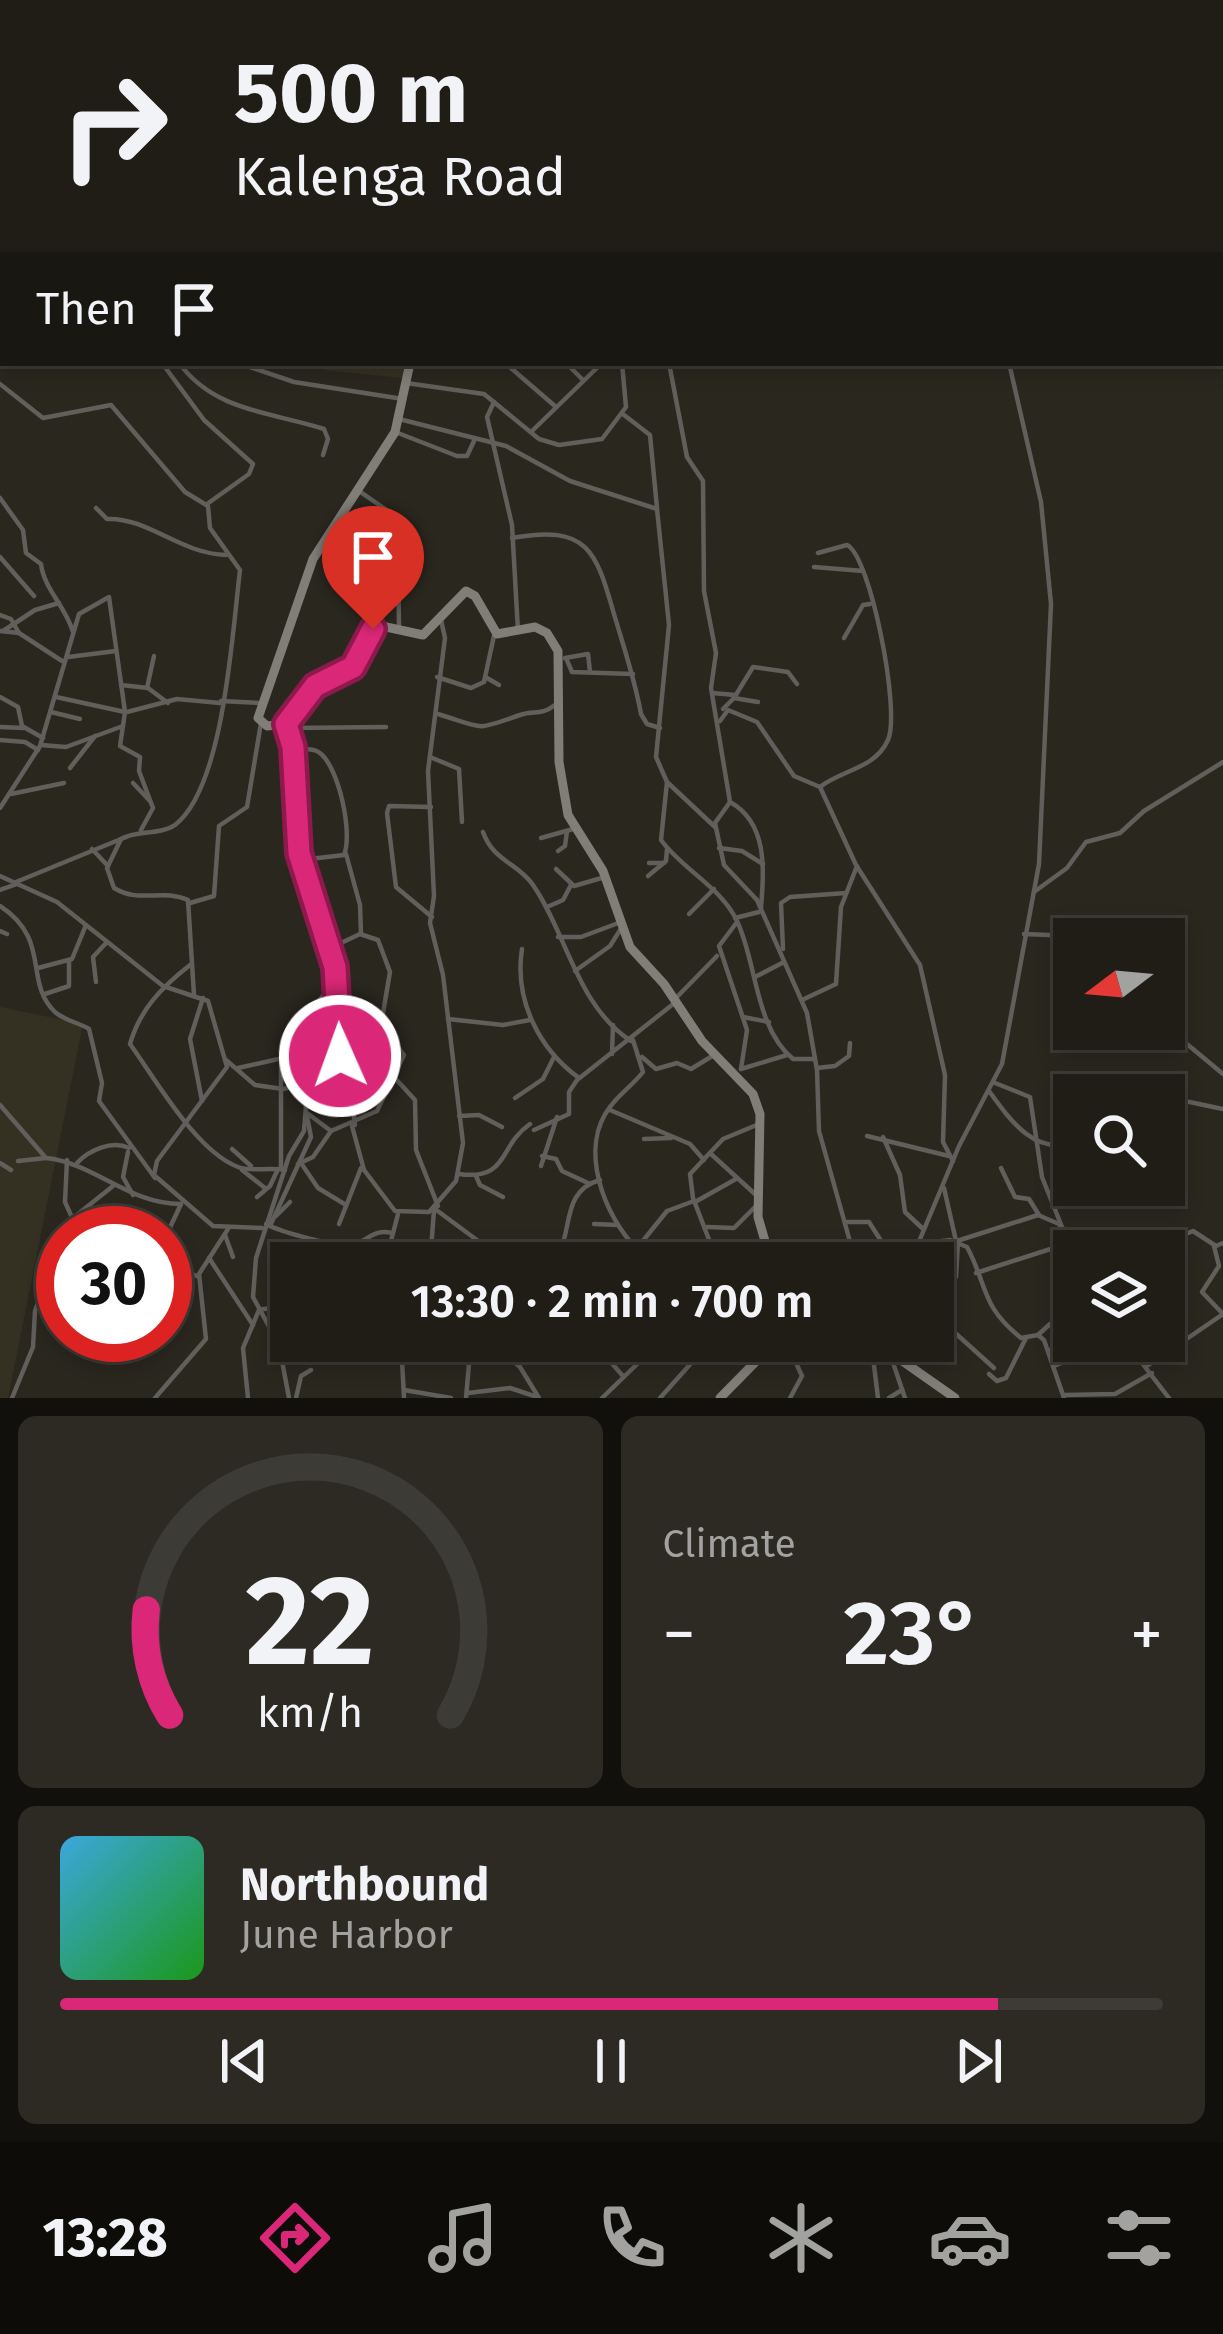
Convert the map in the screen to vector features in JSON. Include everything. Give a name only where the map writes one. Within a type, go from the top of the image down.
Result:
[{"type":"main road","points":[[409,366],[395,432],[304,578],[259,703],[261,723],[286,726],[315,686],[353,667],[377,625],[423,635],[441,620],[456,597],[470,592],[495,632],[506,636],[538,628],[562,655],[559,761],[571,830],[605,877],[634,953],[717,1054],[739,1070],[757,1104],[756,1200],[765,1242]]},
{"type":"main road","points":[[720,1398],[755,1362]]},
{"type":"main road","points":[[902,1362],[955,1398]]},
{"type":"street","points":[[164,366],[204,420],[253,464],[243,479],[207,504]]},
{"type":"street","points":[[182,366],[194,380],[246,411],[324,429],[328,439],[323,455]]},
{"type":"street","points":[[247,366],[294,382],[404,399]]},
{"type":"street","points":[[509,366],[556,406]]},
{"type":"street","points":[[569,366],[583,379]]},
{"type":"street","points":[[531,432],[598,366]]},
{"type":"street","points":[[406,383],[484,394],[549,443],[587,445],[602,439],[623,414],[628,390],[623,366]]},
{"type":"street","points":[[671,366],[686,457],[703,478],[704,591],[716,652],[712,693],[730,802],[754,828],[763,864],[760,912]]},
{"type":"street","points":[[917,1242],[951,1159],[995,1083],[1034,892],[1048,740],[1051,604],[1041,502],[1011,366]]},
{"type":"street","points":[[0,384],[43,418],[109,404],[185,492],[207,504]]},
{"type":"street","points":[[495,401],[487,417],[497,445],[512,538],[518,631]]},
{"type":"street","points":[[623,414],[650,435],[669,625],[656,762],[668,782],[715,827],[724,865],[757,900],[802,1000],[817,1068],[819,1131],[850,1242]]},
{"type":"street","points":[[399,419],[497,445],[582,486],[657,508]]},
{"type":"street","points":[[395,432],[457,456],[467,456],[474,442]]},
{"type":"street","points":[[359,491],[388,511],[365,559]]},
{"type":"street","points":[[0,498],[23,530],[26,554],[41,564],[44,584],[60,601],[73,632]]},
{"type":"street","points":[[0,890],[126,836],[174,826],[198,802],[214,757],[240,572],[210,528],[207,504]]},
{"type":"street","points":[[96,508],[107,519],[128,518],[183,548],[227,555]]},
{"type":"street","points":[[512,538],[534,534],[571,539],[591,553],[606,576],[643,718],[660,728]]},
{"type":"street","points":[[328,538],[365,559],[397,593]]},
{"type":"street","points":[[818,553],[850,545],[859,552],[888,665],[891,732],[880,752],[820,787]]},
{"type":"street","points":[[365,559],[398,556],[398,626]]},
{"type":"street","points":[[0,557],[10,575],[34,596]]},
{"type":"street","points":[[814,566],[863,571]]},
{"type":"street","points":[[0,808],[40,744],[81,612],[111,598],[125,712],[121,749],[140,757],[139,771],[151,801],[151,819],[137,833]]},
{"type":"street","points":[[1,631],[60,601]]},
{"type":"street","points":[[844,638],[863,605],[870,604]]},
{"type":"street","points":[[0,615],[15,624],[35,649],[65,660],[116,651]]},
{"type":"street","points":[[436,1208],[458,1174],[463,1143],[431,916],[430,757],[436,677],[445,638],[441,620]]},
{"type":"street","points":[[1,631],[20,634]]},
{"type":"street","points":[[436,677],[471,688],[487,677],[495,632]]},
{"type":"street","points":[[590,672],[588,654],[562,655],[570,671],[590,672],[633,674]]},
{"type":"street","points":[[147,688],[154,656]]},
{"type":"street","points":[[716,714],[753,668],[788,672],[797,684]]},
{"type":"street","points":[[487,677],[499,685]]},
{"type":"street","points":[[121,685],[147,688],[168,703]]},
{"type":"street","points":[[712,693],[758,702]]},
{"type":"street","points":[[55,697],[125,712],[168,703],[259,703]]},
{"type":"street","points":[[0,698],[18,707],[24,728],[40,744]]},
{"type":"street","points":[[436,714],[494,728],[523,714],[542,714],[560,701]]},
{"type":"street","points":[[718,724],[727,710],[757,722],[794,776],[820,787],[857,866],[921,967],[944,1075],[943,1142],[951,1159]]},
{"type":"street","points":[[51,712],[80,719]]},
{"type":"street","points":[[92,849],[107,866],[118,892],[142,898],[165,893],[190,904],[214,896],[216,837],[222,822],[247,808],[261,723]]},
{"type":"street","points":[[0,740],[64,748],[123,726]]},
{"type":"street","points":[[276,1216],[311,1138],[305,1084],[338,1010],[330,949],[301,860],[293,747],[286,726],[386,727]]},
{"type":"street","points":[[0,727],[24,728]]},
{"type":"street","points":[[70,768],[95,736]]},
{"type":"street","points":[[293,747],[315,749],[328,761],[343,794],[346,854],[360,905],[361,934]]},
{"type":"street","points":[[430,757],[459,769],[463,822]]},
{"type":"street","points":[[1034,892],[1067,868],[1086,842],[1120,832],[1144,811],[1223,762]]},
{"type":"street","points":[[668,782],[661,840],[714,890],[736,920],[769,1022],[787,1055]]},
{"type":"street","points":[[11,794],[64,783]]},
{"type":"street","points":[[133,783],[151,801]]},
{"type":"street","points":[[715,827],[730,802]]},
{"type":"street","points":[[431,807],[389,806],[387,813],[395,887],[431,916]]},
{"type":"street","points":[[151,819],[162,829]]},
{"type":"street","points":[[541,838],[571,830]]},
{"type":"street","points":[[558,851],[571,830]]},
{"type":"street","points":[[484,832],[496,856],[526,875],[547,907],[575,971],[642,1057],[656,1069],[677,1063],[691,1069],[717,1054]]},
{"type":"street","points":[[107,866],[126,836]]},
{"type":"street","points":[[648,876],[664,863],[668,848]]},
{"type":"street","points":[[718,848],[742,850],[763,864]]},
{"type":"street","points":[[301,860],[346,854]]},
{"type":"street","points":[[649,863],[664,863]]},
{"type":"street","points":[[802,1000],[835,987],[845,892],[857,866]]},
{"type":"street","points":[[556,868],[571,885]]},
{"type":"street","points":[[0,876],[86,926],[163,986],[204,997]]},
{"type":"street","points":[[547,907],[563,900],[571,885],[605,877]]},
{"type":"street","points":[[688,914],[714,890]]},
{"type":"street","points":[[783,959],[779,908],[790,897],[845,892]]},
{"type":"street","points":[[190,904],[194,994]]},
{"type":"street","points":[[0,906],[35,943],[45,994],[60,1016],[89,1028],[102,1083],[99,1101],[123,1129],[130,1149],[183,1204],[226,1232],[267,1226],[339,1244],[358,1243],[380,1231],[392,1233]]},
{"type":"street","points":[[760,912],[736,920],[720,944],[719,953],[747,1030],[739,1070],[787,1055],[815,1059]]},
{"type":"street","points":[[558,937],[581,937],[622,924]]},
{"type":"street","points":[[575,971],[610,946],[622,924]]},
{"type":"street","points":[[768,927],[780,925]]},
{"type":"street","points":[[45,994],[69,986],[69,960],[86,926]]},
{"type":"street","points":[[299,1164],[313,1157],[331,1131],[377,1111],[403,1051],[384,1031],[379,1017],[389,979],[378,940],[361,934],[341,943],[327,939]]},
{"type":"street","points":[[1024,934],[1053,937]]},
{"type":"street","points":[[96,982],[93,957],[107,942]]},
{"type":"street","points":[[269,1327],[253,1287],[281,1169],[279,1089],[284,1058],[304,1017],[328,990],[330,949]]},
{"type":"street","points":[[522,949],[530,1020],[554,1057],[580,1078]]},
{"type":"street","points":[[458,1174],[476,1177],[493,1171],[532,1127],[568,1114],[568,1091],[580,1078],[632,1040],[719,953]]},
{"type":"street","points":[[755,977],[783,959]]},
{"type":"street","points":[[38,968],[69,960]]},
{"type":"street","points":[[190,965],[163,986],[137,1022],[130,1043],[185,1124],[256,1185],[268,1188]]},
{"type":"street","points":[[155,1178],[157,1162],[227,1069],[204,997]]},
{"type":"street","points":[[202,1101],[190,1044],[204,997]]},
{"type":"street","points":[[338,1010],[379,1017]]},
{"type":"street","points":[[339,1049],[355,1031],[355,1014]]},
{"type":"street","points":[[743,1017],[769,1022]]},
{"type":"street","points":[[448,1019],[503,1025],[530,1020]]},
{"type":"street","points":[[336,1021],[339,1049],[354,1092],[353,1125],[362,1166],[398,1214]]},
{"type":"street","points":[[612,1054],[613,1024]]},
{"type":"street","points":[[1185,1042],[1223,1074]]},
{"type":"street","points":[[817,1068],[841,1064],[849,1056],[850,1043]]},
{"type":"street","points":[[514,1098],[543,1079],[554,1057]]},
{"type":"street","points":[[632,1242],[600,1180],[595,1143],[609,1108],[639,1077],[642,1057]]},
{"type":"street","points":[[238,1068],[284,1058]]},
{"type":"street","points":[[226,1060],[248,1082],[279,1089],[305,1084]]},
{"type":"street","points":[[394,1077],[416,1100],[416,1150],[436,1208],[432,1242]]},
{"type":"street","points":[[995,1083],[1030,1096],[1034,1138],[1062,1227]]},
{"type":"street","points":[[989,1091],[1019,1130],[1053,1146]]},
{"type":"street","points":[[1185,1101],[1223,1109]]},
{"type":"street","points":[[0,1105],[46,1158]]},
{"type":"street","points":[[609,1108],[690,1144],[704,1160]]},
{"type":"street","points":[[307,1114],[331,1131]]},
{"type":"street","points":[[257,1197],[281,1169],[307,1114]]},
{"type":"street","points":[[459,1116],[478,1115],[502,1127]]},
{"type":"street","points":[[541,1166],[557,1117]]},
{"type":"street","points":[[710,1242],[694,1202],[690,1174],[723,1139],[759,1124]]},
{"type":"street","points":[[867,1136],[951,1159]]},
{"type":"street","points":[[884,1137],[900,1175],[904,1212],[922,1228]]},
{"type":"street","points":[[644,1138],[671,1138]]},
{"type":"street","points":[[77,1163],[97,1148],[119,1144],[130,1149]]},
{"type":"street","points":[[130,1149],[123,1177],[133,1195]]},
{"type":"street","points":[[232,1149],[251,1166]]},
{"type":"street","points":[[705,1227],[734,1228],[756,1200],[711,1154]]},
{"type":"street","points":[[542,1156],[556,1159],[562,1171],[588,1183]]},
{"type":"street","points":[[67,1160],[67,1206]]},
{"type":"street","points":[[18,1161],[67,1160],[133,1195],[183,1204]]},
{"type":"street","points":[[0,1163],[11,1171]]},
{"type":"street","points":[[299,1164],[317,1188],[346,1205]]},
{"type":"street","points":[[242,1170],[251,1166],[281,1169]]},
{"type":"street","points":[[339,1224],[362,1166]]},
{"type":"street","points":[[1000,1168],[1015,1197],[1029,1199],[1040,1215],[1064,1230]]},
{"type":"street","points":[[476,1177],[503,1197]]},
{"type":"street","points":[[643,1242],[668,1211],[738,1178]]},
{"type":"street","points":[[562,1242],[571,1200],[588,1183],[600,1180]]},
{"type":"street","points":[[90,1205],[113,1186]]},
{"type":"street","points":[[943,1186],[957,1241],[956,1277]]},
{"type":"street","points":[[267,1226],[290,1202]]},
{"type":"street","points":[[398,1214],[436,1208],[481,1242]]},
{"type":"street","points":[[393,1242],[398,1214]]},
{"type":"street","points":[[947,1242],[1040,1215]]},
{"type":"street","points":[[845,1222],[869,1222],[882,1242]]},
{"type":"street","points":[[594,1224],[619,1225]]},
{"type":"street","points":[[1147,1366],[1223,1314],[1202,1290],[1219,1266],[1219,1244],[1193,1231],[1185,1234]]},
{"type":"street","points":[[226,1232],[233,1257]]},
{"type":"street","points":[[155,1398],[206,1339],[199,1277],[226,1232]]},
{"type":"street","points":[[957,1241],[971,1253],[996,1316],[1026,1338]]},
{"type":"street","points":[[976,1273],[1053,1251]]},
{"type":"street","points":[[209,1258],[253,1325],[269,1327]]},
{"type":"street","points":[[192,1274],[199,1277]]},
{"type":"street","points":[[12,1398],[33,1347],[36,1308]]},
{"type":"street","points":[[259,1310],[270,1308]]},
{"type":"street","points":[[248,1398],[243,1348],[259,1310]]},
{"type":"street","points":[[954,1332],[997,1381],[1006,1378],[1026,1338],[1053,1323]]},
{"type":"street","points":[[1038,1335],[1065,1397],[1115,1394],[1139,1385],[1152,1373]]},
{"type":"street","points":[[1048,1350],[1053,1351]]},
{"type":"street","points":[[284,1362],[293,1398]]},
{"type":"street","points":[[402,1362],[404,1394],[451,1398]]},
{"type":"street","points":[[470,1362],[467,1396],[508,1388],[539,1398]]},
{"type":"street","points":[[514,1362],[539,1398]]},
{"type":"street","points":[[611,1362],[623,1376]]},
{"type":"street","points":[[602,1398],[638,1362]]},
{"type":"street","points":[[660,1398],[692,1362]]},
{"type":"street","points":[[790,1398],[802,1376],[796,1362]]},
{"type":"street","points":[[875,1362],[878,1398]]},
{"type":"street","points":[[893,1362],[904,1398]]},
{"type":"street","points":[[1054,1366],[1063,1362]]},
{"type":"street","points":[[1143,1362],[1169,1398]]},
{"type":"street","points":[[293,1398],[301,1376],[310,1370]]},
{"type":"street","points":[[889,1398],[902,1390]]},
{"type":"shaded area","points":[[324,366],[404,366],[403,378],[323,370]]},
{"type":"shaded area","points":[[0,1007],[83,1024],[47,1206],[36,1206],[36,1258],[8,1398],[0,1398]]},
{"type":"route","points":[[340,1056],[335,967],[299,853],[293,747],[286,724],[315,686],[353,667],[373,629]]}]
